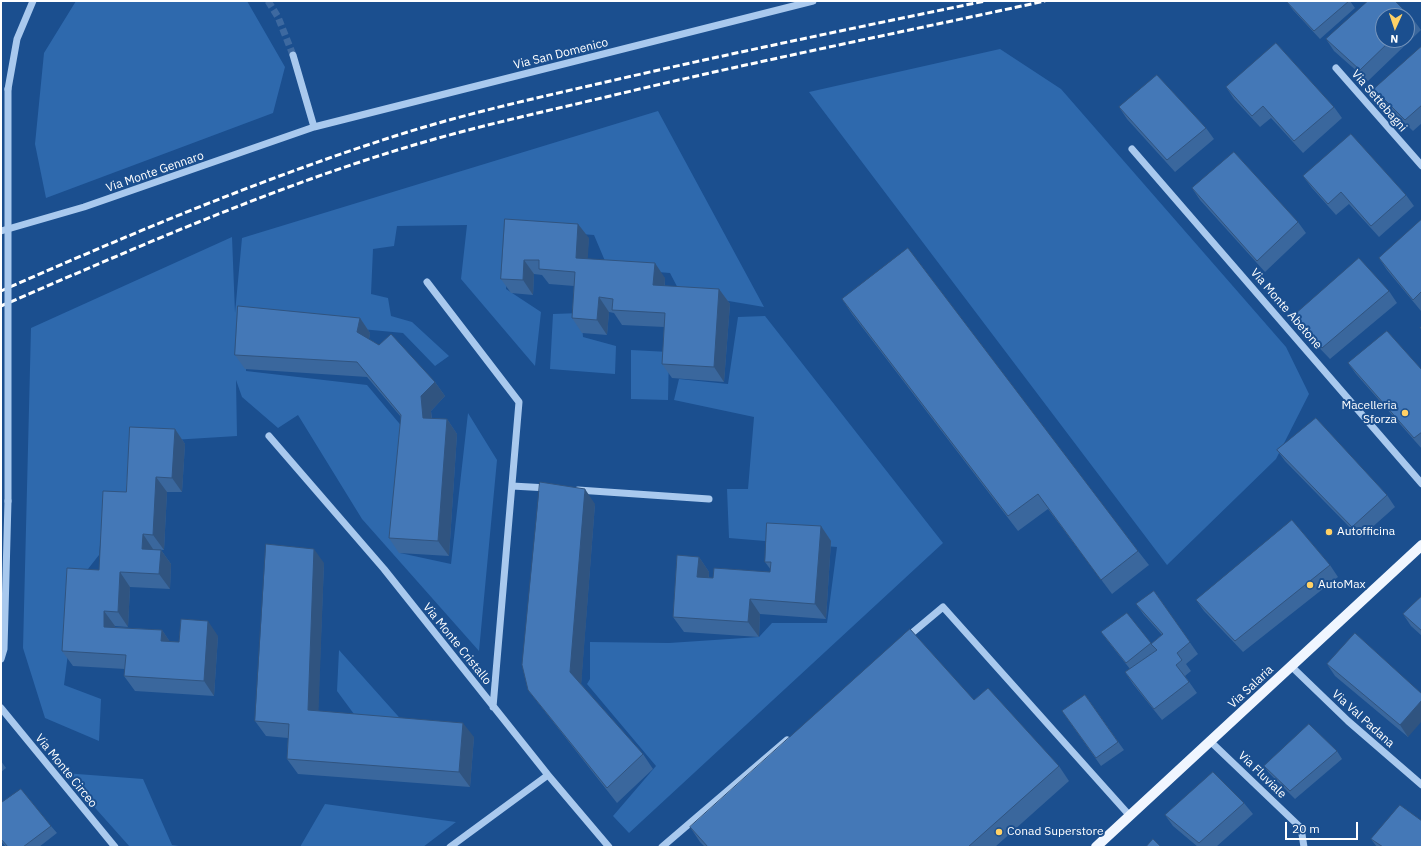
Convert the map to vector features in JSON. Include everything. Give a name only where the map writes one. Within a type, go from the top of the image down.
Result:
[{"type":"main road","name":"Via Salaria","points":[[1096,847],[1422,545]]},
{"type":"street","points":[[1,659],[4,649],[8,501],[8,89],[17,39],[33,1]]},
{"type":"street","name":"Via San Domenico","points":[[314,128],[813,1]]},
{"type":"street","points":[[293,55],[314,128]]},
{"type":"street","name":"Via Settebagni","points":[[1336,68],[1422,166]]},
{"type":"street","name":"Via Monte Gennaro","points":[[1,231],[84,208],[314,128]]},
{"type":"street","name":"Via Monte Abetone","points":[[1132,149],[1422,484]]},
{"type":"street","points":[[427,282],[519,402],[493,706]]},
{"type":"street","name":"Via Monte Cristallo","points":[[269,436],[384,569],[548,775],[609,847]]},
{"type":"street","points":[[512,486],[559,489]]},
{"type":"street","points":[[567,490],[709,499]]},
{"type":"street","points":[[900,643],[943,606],[1130,816]]},
{"type":"street","name":"Via Val Padana","points":[[1292,667],[1348,721],[1422,785]]},
{"type":"street","name":"Via Monte Circeo","points":[[1,708],[115,847]]},
{"type":"street","points":[[662,847],[792,736]]},
{"type":"street","name":"Via Fluviale","points":[[1211,742],[1301,828],[1304,847]]},
{"type":"street","points":[[450,847],[548,775]]},
{"type":"shaded area","points":[[76,1],[247,1],[285,67],[273,113],[46,198],[35,144],[44,53]]},
{"type":"shaded area","points":[[1000,49],[1061,89],[1286,347],[1309,394],[1276,459],[1167,565],[809,92]]},
{"type":"shaded area","points":[[658,111],[764,307],[711,298],[683,298],[670,273],[608,268],[594,235],[513,229],[506,289],[541,312],[535,366],[461,279],[467,225],[397,226],[394,246],[373,249],[371,294],[388,298],[391,316],[412,322],[449,356],[435,366],[403,333],[247,318],[246,371],[367,385],[404,429],[400,553],[451,564],[468,413],[497,460],[479,651],[362,519],[298,415],[278,428],[242,397],[236,380],[237,436],[140,442],[137,496],[104,506],[99,555],[77,583],[64,685],[101,699],[99,741],[45,718],[23,648],[31,328],[232,237],[235,313],[242,238]]},
{"type":"shaded area","points":[[581,313],[583,337],[616,346],[615,374],[550,369],[553,314]]},
{"type":"shaded area","points":[[765,316],[943,543],[629,833],[613,816],[656,766],[587,684],[590,679],[590,642],[669,643],[759,637],[772,623],[827,623],[837,547],[729,538],[727,489],[748,489],[754,417],[674,400],[679,379],[728,384],[738,317]]},
{"type":"shaded area","points":[[631,350],[669,352],[668,400],[631,399]]},
{"type":"shaded area","points":[[339,650],[406,725],[365,729],[337,691]]},
{"type":"shaded area","points":[[64,773],[143,779],[172,845],[186,847],[130,847]]},
{"type":"shaded area","points":[[325,804],[456,822],[423,847],[300,847]]},
{"type":"building","points":[[1349,1],[1314,31],[1287,2]]},
{"type":"building","points":[[1368,1],[1395,1],[1402,8],[1375,8],[1375,48],[1383,48],[1360,70],[1326,39]]},
{"type":"building","points":[[1276,43],[1334,107],[1294,141],[1263,106],[1252,116],[1226,87]]},
{"type":"building","points":[[1422,46],[1422,105],[1405,120],[1374,89]]},
{"type":"building","points":[[1157,75],[1206,128],[1167,160],[1119,107]]},
{"type":"building","points":[[1351,134],[1406,195],[1371,226],[1341,192],[1328,204],[1303,176]]},
{"type":"building","points":[[1234,152],[1298,222],[1257,261],[1192,188]]},
{"type":"building","points":[[505,219],[578,224],[576,258],[655,263],[653,285],[719,289],[714,367],[662,364],[665,313],[612,310],[613,299],[599,297],[597,320],[572,318],[575,272],[539,269],[539,260],[524,260],[523,280],[501,279]]},
{"type":"building","points":[[1422,219],[1422,291],[1413,300],[1379,258]]},
{"type":"building","points":[[908,248],[1138,551],[1101,580],[1038,494],[1008,516],[842,299]]},
{"type":"building","points":[[1359,258],[1389,291],[1322,348],[1292,317]]},
{"type":"building","points":[[238,306],[360,318],[357,332],[379,345],[391,334],[435,382],[421,396],[423,418],[447,419],[438,541],[389,538],[401,415],[357,362],[235,355]]},
{"type":"building","points":[[1387,331],[1422,370],[1422,432],[1414,438],[1348,363]]},
{"type":"building","points":[[1316,418],[1387,495],[1352,527],[1277,450]]},
{"type":"building","points":[[130,427],[175,429],[172,478],[156,477],[153,535],[143,534],[142,549],[161,550],[159,574],[120,572],[118,612],[104,611],[104,627],[162,630],[161,641],[179,642],[181,619],[208,621],[204,681],[124,676],[126,655],[62,651],[67,568],[99,570],[103,491],[126,492]]},
{"type":"building","points":[[540,482],[585,489],[570,672],[643,754],[607,788],[528,690],[522,665]]},
{"type":"building","points":[[1292,520],[1330,565],[1235,641],[1196,600]]},
{"type":"building","points":[[767,523],[821,526],[815,604],[750,599],[748,622],[673,617],[677,555],[699,557],[697,577],[713,578],[714,568],[770,572],[771,562],[765,562]]},
{"type":"building","points":[[266,544],[314,549],[308,710],[463,723],[459,772],[287,759],[289,724],[255,721]]},
{"type":"building","points":[[1154,591],[1190,642],[1177,653],[1182,660],[1176,665],[1189,682],[1154,709],[1125,672],[1157,650],[1151,644],[1163,634],[1136,604]]},
{"type":"building","points":[[1422,596],[1422,631],[1403,614]]},
{"type":"building","points":[[1127,613],[1151,643],[1126,663],[1101,632]]},
{"type":"building","points":[[910,629],[974,700],[988,688],[1059,766],[968,847],[708,847],[690,827]]},
{"type":"building","points":[[1355,633],[1422,694],[1422,700],[1400,725],[1327,664]]},
{"type":"building","points":[[1085,695],[1118,742],[1096,758],[1062,711]]},
{"type":"building","points":[[1309,724],[1337,751],[1290,791],[1264,766]]},
{"type":"building","points":[[1213,772],[1244,803],[1199,843],[1165,815]]},
{"type":"building","points":[[21,789],[51,826],[23,847],[8,847],[1,839],[1,803]]},
{"type":"building","points":[[1400,805],[1422,821],[1422,847],[1383,847],[1371,839]]},
{"type":"building","points":[[1153,839],[1161,847],[1146,847]]},
{"type":"tunnel","points":[[268,1],[278,17],[293,55]]},
{"type":"railway","points":[[1,291],[196,208],[295,170],[421,128],[500,107],[653,71],[985,1]]},
{"type":"railway","points":[[1,306],[150,242],[251,201],[301,182],[404,148],[504,121],[661,84],[1045,1]]},
{"type":"place","name":"Macelleria Sforza","points":[[1405,413]]},
{"type":"place","name":"Autofficina","points":[[1329,532]]},
{"type":"place","name":"AutoMax","points":[[1310,585]]},
{"type":"place","name":"Conad Superstore","points":[[999,832]]}]
